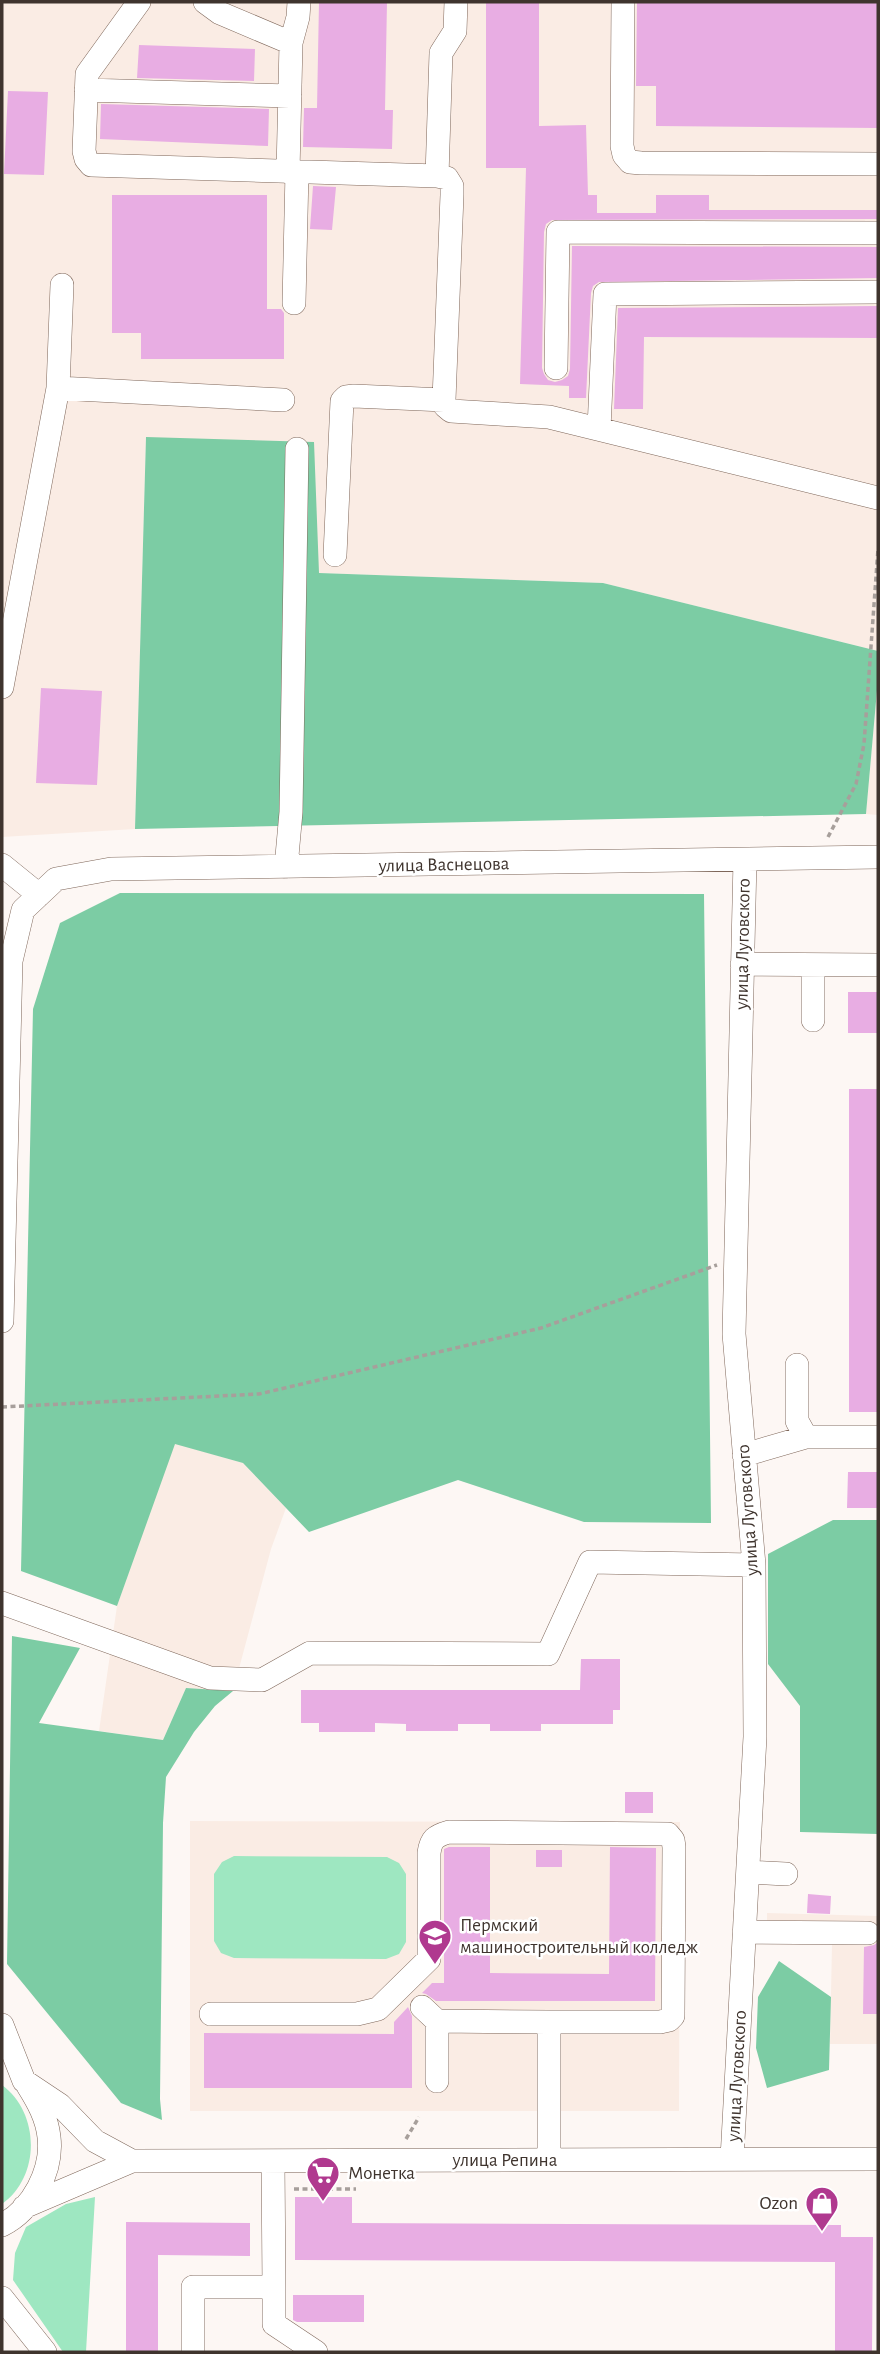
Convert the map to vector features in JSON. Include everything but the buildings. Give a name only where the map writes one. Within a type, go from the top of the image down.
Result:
[{"type":"street","points":[[139,2],[87,74],[85,152],[86,159],[92,165],[447,178],[452,186],[452,195],[444,407],[460,413],[549,417],[878,498]]},
{"type":"street","points":[[205,2],[220,13],[291,43]]},
{"type":"street","points":[[293,303],[291,43],[299,2]]},
{"type":"street","points":[[437,176],[441,53],[455,31],[456,2]]},
{"type":"street","points":[[623,2],[622,146],[624,155],[630,162],[878,164]]},
{"type":"street","points":[[86,90],[290,96]]},
{"type":"street","points":[[556,368],[558,232],[878,233]]},
{"type":"street","points":[[2,687],[58,388],[62,285]]},
{"type":"street","points":[[599,429],[605,295],[878,292]]},
{"type":"street","points":[[58,388],[283,400]]},
{"type":"street","points":[[335,555],[342,401],[346,397],[354,396],[443,400]]},
{"type":"street","points":[[286,867],[291,812],[297,449]]},
{"type":"street","name":"улица Васнецова","points":[[31,903],[56,878],[111,869],[878,857]]},
{"type":"street","name":"улица Луговского","points":[[732,2160],[755,1737],[754,1565],[734,1334],[745,860]]},
{"type":"street","points":[[2,864],[31,903],[11,961],[2,1321]]},
{"type":"street","points":[[742,964],[878,965]]},
{"type":"street","points":[[813,965],[813,1020]]},
{"type":"street","points":[[797,1365],[797,1421],[806,1437]]},
{"type":"street","points":[[744,1455],[806,1437],[878,1437]]},
{"type":"street","points":[[2,1603],[210,1678],[262,1680],[310,1653],[548,1654],[590,1562],[754,1565]]},
{"type":"street","points":[[211,2014],[369,2012],[419,2004],[549,2022],[669,2020],[673,2016],[674,1847],[668,1834],[449,1832],[436,1835],[430,1842],[429,1853],[429,1959],[419,2004],[437,2081]]},
{"type":"street","points":[[748,1872],[786,1874]]},
{"type":"street","points":[[744,1932],[868,1933]]},
{"type":"street","points":[[549,2022],[549,2160]]},
{"type":"street","points":[[2,2025],[24,2081],[41,2107],[49,2138],[46,2169],[33,2197],[12,2217],[2,2247]]},
{"type":"street","points":[[2,2064],[60,2105],[95,2141],[132,2161]]},
{"type":"street","name":"улица Репина","points":[[132,2161],[878,2159]]},
{"type":"street","points":[[12,2217],[132,2161]]},
{"type":"street","points":[[273,2161],[274,2323],[316,2352]]},
{"type":"street","points":[[193,2352],[193,2287],[274,2287]]},
{"type":"street","points":[[3,2296],[45,2352]]},
{"type":"path","points":[[816,859],[856,784],[864,744],[878,549]]},
{"type":"path","points":[[2,1407],[259,1394],[541,1328],[735,1258]]},
{"type":"path","points":[[403,2144],[419,2117]]},
{"type":"path","points":[[290,2189],[356,2189]]},
{"type":"shaded area","points":[[2,2],[878,2],[878,651],[603,583],[319,573],[146,437],[135,829],[2,837]]},
{"type":"shaded area","points":[[878,679],[878,815],[866,814]]},
{"type":"shaded area","points":[[174,1443],[243,1463],[286,1508],[271,1549],[233,1691],[186,1688],[163,1740],[99,1731],[117,1606]]},
{"type":"shaded area","name":"Пермский машиностроительный колледж","points":[[190,1821],[680,1822],[679,2111],[190,2111]]},
{"type":"shaded area","points":[[767,1913],[878,1916],[878,2044],[830,2044],[832,1944],[767,1942]]},
{"type":"green space","points":[[146,437],[314,442],[319,573],[603,583],[878,651],[866,814],[135,829]]},
{"type":"green space","points":[[120,893],[704,894],[711,1523],[584,1522],[458,1480],[309,1532],[243,1463],[175,1444],[117,1606],[21,1571],[33,1009],[60,923]]},
{"type":"green space","points":[[833,1520],[878,1520],[878,1834],[800,1832],[800,1706],[768,1664],[768,1554]]},
{"type":"green space","points":[[12,1636],[80,1648],[39,1723],[163,1740],[186,1688],[233,1691],[215,1706],[194,1732],[166,1777],[163,1823],[162,2120],[121,2103],[7,1964]]},
{"type":"green space","points":[[234,1856],[387,1857],[399,1863],[406,1874],[406,1942],[399,1954],[386,1959],[234,1958],[221,1953],[214,1941],[214,1874],[222,1862]]},
{"type":"green space","points":[[779,1961],[831,1997],[829,2070],[767,2088],[756,2048],[758,1997]]},
{"type":"green space","points":[[2,2085],[15,2097],[24,2111],[31,2144],[24,2178],[15,2192],[2,2204]]},
{"type":"green space","points":[[95,2197],[86,2352],[63,2352],[13,2280],[15,2253],[26,2227],[66,2204]]},
{"type":"place","name":"Пермский машиностроительный колледж","points":[[435,1966]]},
{"type":"place","name":"Монетка","points":[[323,2203]]},
{"type":"place","name":"Ozon","points":[[822,2233]]}]
